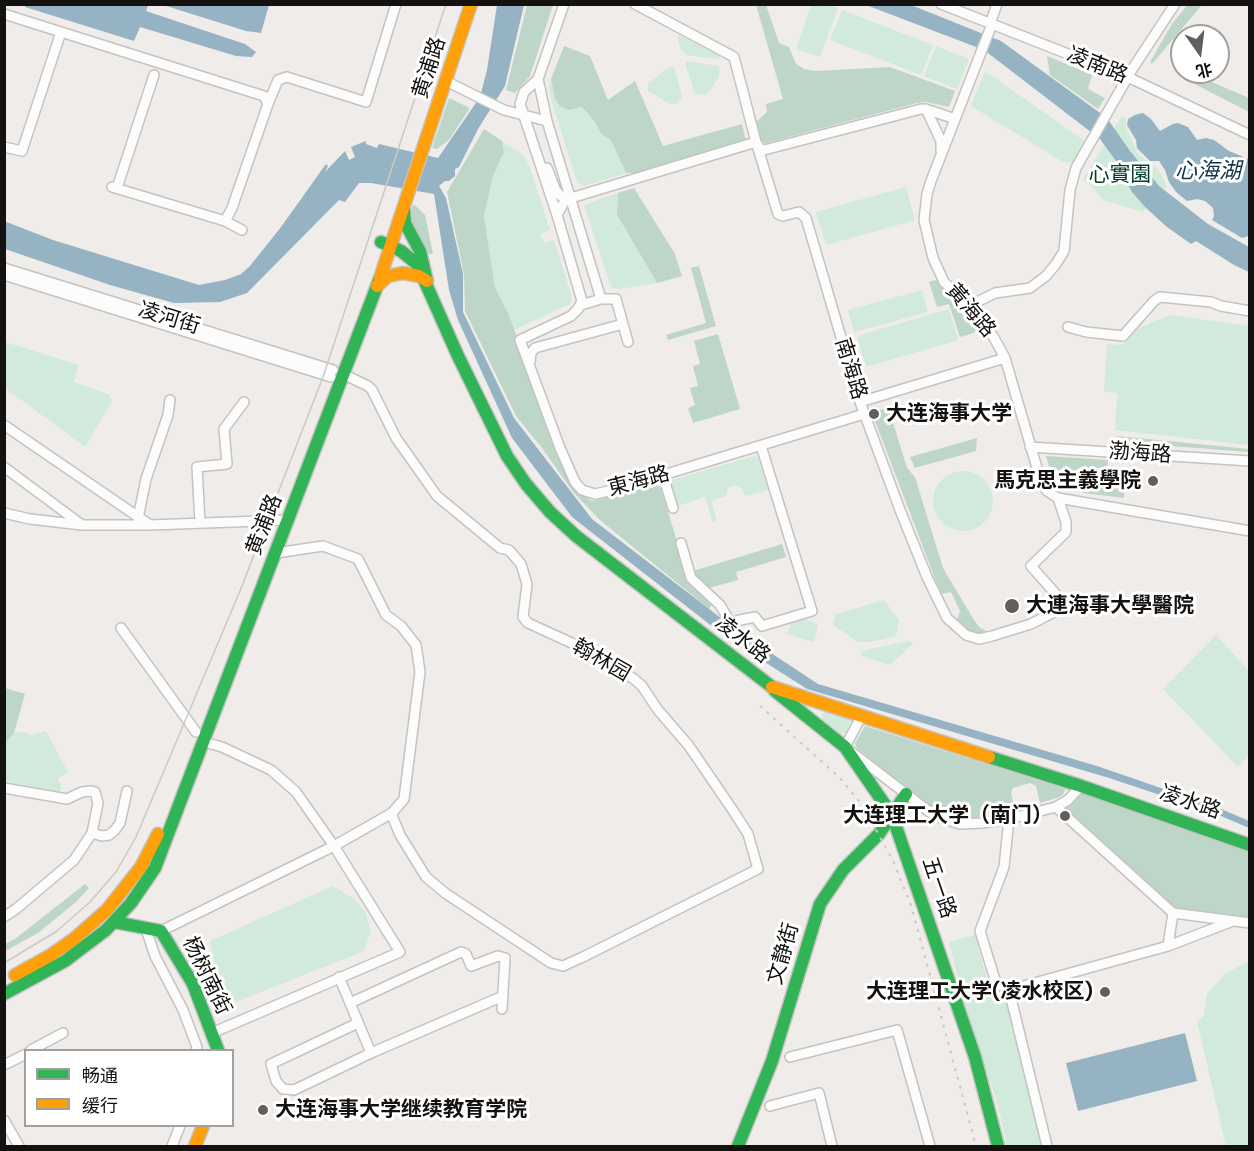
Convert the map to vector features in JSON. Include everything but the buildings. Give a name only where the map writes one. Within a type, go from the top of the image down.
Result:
[{"type":"main road","name":"黄浦路","points":[[4,994],[76,954],[114,922],[132,903],[155,868],[200,737],[401,204],[460,4]]},
{"type":"main road","name":"黄浦路","points":[[418,148],[446,81],[471,4]]},
{"type":"main road","points":[[401,204],[405,223],[420,251],[427,281]]},
{"type":"main road","name":"黄浦路","points":[[336,374],[377,286],[386,244]]},
{"type":"main road","name":"凌水路","points":[[386,244],[401,251],[417,264],[427,281],[458,356],[502,447],[526,484],[550,512],[576,536],[768,686],[1081,786],[1250,845]]},
{"type":"main road","points":[[377,286],[388,276],[403,273],[419,276],[427,281]]},
{"type":"main road","name":"黄浦路","points":[[4,981],[44,960],[74,939],[107,910],[132,881],[158,834],[200,737],[276,553],[282,520]]},
{"type":"main road","name":"五一路","points":[[768,686],[845,747],[892,815],[975,1057],[998,1146]]},
{"type":"main road","name":"文静街","points":[[738,1146],[772,1061],[820,904],[843,870],[879,834],[906,794]]},
{"type":"main road","name":"杨树南街","points":[[114,922],[161,931],[193,984],[218,1049]]},
{"type":"main road","points":[[195,1146],[202,1127]]},
{"type":"street","points":[[225,221],[232,208],[278,80],[287,76],[366,102],[396,4]]},
{"type":"street","points":[[564,4],[538,79],[524,92],[520,104],[570,257],[582,301],[581,305],[601,299],[616,299],[628,342]]},
{"type":"street","name":"南海路","points":[[635,4],[734,57],[778,214],[783,216],[799,212],[806,218],[864,414],[927,577],[947,618],[966,635],[980,639],[992,636],[1031,624],[1064,607],[1062,601],[1031,566],[1066,532],[1066,522],[1058,498]]},
{"type":"street","name":"凌南路","points":[[941,4],[1127,78],[1250,135]]},
{"type":"street","points":[[991,24],[997,4]]},
{"type":"street","points":[[969,306],[994,293],[1030,288],[1046,276],[1056,264],[1064,251],[1070,190],[1076,168],[1107,111],[1175,4]]},
{"type":"street","points":[[4,14],[264,96],[268,104]]},
{"type":"street","name":"黃海路","points":[[991,24],[941,153],[927,194],[924,220],[933,258],[944,282],[969,306],[993,336],[1005,358],[1042,485],[1058,498]]},
{"type":"street","points":[[4,147],[22,151],[61,32]]},
{"type":"street","points":[[154,75],[115,188],[225,221],[242,230]]},
{"type":"street","points":[[538,79],[547,121],[601,299]]},
{"type":"street","points":[[446,81],[495,106],[547,121]]},
{"type":"street","points":[[926,109],[941,141],[941,153]]},
{"type":"street","points":[[557,215],[564,202],[572,198],[756,142],[761,150],[764,150],[916,110],[926,109],[955,119]]},
{"type":"street","points":[[536,153],[545,162],[556,191],[561,196],[572,198]]},
{"type":"street","points":[[570,257],[588,252]]},
{"type":"street","name":"凌河街","points":[[4,268],[336,374]]},
{"type":"street","name":"凌河街","points":[[4,276],[336,374]]},
{"type":"street","points":[[1068,327],[1086,332],[1123,336],[1160,297],[1211,302],[1250,311]]},
{"type":"street","name":"東海路","points":[[581,305],[571,316],[520,340],[560,448],[575,482],[582,490],[595,494],[606,492],[864,414]]},
{"type":"street","points":[[531,370],[531,353],[534,348],[623,324]]},
{"type":"street","points":[[860,402],[1005,358]]},
{"type":"street","name":"翰林园","points":[[336,374],[368,386],[372,390],[396,438],[437,496],[500,548],[508,550],[521,564],[527,584],[522,618],[528,623],[598,655],[642,686],[658,710],[689,746],[748,834],[758,869],[563,966],[551,963],[445,893],[426,877],[413,858],[391,813]]},
{"type":"street","points":[[138,518],[146,479],[168,415],[170,400]]},
{"type":"street","points":[[200,523],[197,467],[227,464],[224,429],[244,402]]},
{"type":"street","points":[[4,425],[150,525]]},
{"type":"street","points":[[681,543],[691,578],[720,604],[730,622],[755,617],[762,626],[812,611],[761,446]]},
{"type":"street","name":"渤海路","points":[[1030,447],[1250,461]]},
{"type":"street","points":[[4,467],[82,525]]},
{"type":"street","points":[[663,476],[672,508]]},
{"type":"street","points":[[1058,498],[1250,531]]},
{"type":"street","points":[[4,513],[30,519],[82,525],[282,520]]},
{"type":"street","points":[[161,931],[333,846],[391,813],[404,799],[420,672],[416,645],[401,626],[386,615],[358,559],[323,546],[276,553]]},
{"type":"street","points":[[121,628],[200,737],[271,770],[296,792],[400,952],[212,1033]]},
{"type":"street","points":[[814,723],[823,704]]},
{"type":"street","points":[[861,717],[845,747],[935,816],[960,824],[1009,819],[1056,807],[1068,800],[1081,786]]},
{"type":"street","points":[[4,788],[60,799],[67,799],[82,792],[95,792],[98,798],[92,833],[74,860],[4,917]]},
{"type":"street","points":[[92,833],[102,836],[115,830],[120,823],[127,791]]},
{"type":"street","points":[[1056,807],[1173,913],[1250,923]]},
{"type":"street","points":[[1009,819],[1004,867],[980,931],[996,983],[1009,990],[1168,946],[1234,921]]},
{"type":"street","points":[[1168,946],[1173,913]]},
{"type":"street","points":[[147,932],[155,956],[183,1010],[196,1049]]},
{"type":"street","points":[[350,1003],[461,952],[466,954],[471,966],[498,956],[505,958],[502,1009]]},
{"type":"street","points":[[339,977],[371,1053]]},
{"type":"street","points":[[1009,990],[1047,1146]]},
{"type":"street","points":[[358,1023],[271,1064],[276,1081],[283,1089],[294,1090],[371,1053],[503,996]]},
{"type":"street","points":[[790,1057],[897,1030],[930,1146]]},
{"type":"street","points":[[33,1049],[63,1034]]},
{"type":"street","points":[[4,1065],[24,1054]]},
{"type":"street","points":[[770,1106],[819,1093],[832,1146]]},
{"type":"street","points":[[4,1120],[19,1146]]},
{"type":"street","points":[[172,1146],[179,1127]]},
{"type":"green space","points":[[1188,4],[1202,5],[1186,24],[1172,24]]},
{"type":"green space","points":[[527,5],[553,5],[530,76],[515,93],[506,90]]},
{"type":"green space","points":[[756,5],[766,5],[779,43],[789,47],[796,64],[804,69],[815,71],[890,67],[955,91],[949,107],[926,102],[917,103],[766,143],[762,142],[756,122],[767,112],[766,104],[783,99]]},
{"type":"green space","points":[[811,5],[838,8],[820,57],[796,49]]},
{"type":"green space","points":[[842,10],[933,45],[921,75],[830,40]]},
{"type":"green space","points":[[1170,27],[1170,43],[1152,64],[1150,62]]},
{"type":"green space","points":[[677,36],[721,57],[717,59],[687,55],[681,50]]},
{"type":"green space","points":[[564,46],[590,56],[608,100],[635,81],[663,146],[742,124],[746,141],[640,173],[626,173],[611,140],[602,135],[595,122],[582,107],[569,110],[560,106],[555,99],[551,79]]},
{"type":"green space","points":[[936,46],[969,59],[957,89],[924,76]]},
{"type":"green space","points":[[1047,56],[1092,75],[1088,89],[1105,98],[1098,109],[1050,75]]},
{"type":"green space","points":[[686,61],[718,66],[719,77],[705,95],[695,94]]},
{"type":"green space","points":[[672,67],[675,69],[682,97],[676,104],[670,104],[648,91],[648,84]]},
{"type":"green space","points":[[985,71],[1086,142],[1073,163],[1063,162],[971,106]]},
{"type":"green space","points":[[551,79],[555,99],[569,110],[581,107],[595,122],[602,135],[611,140],[626,173],[584,186],[577,182],[552,102],[549,88]]},
{"type":"green space","points":[[1195,84],[1217,84],[1249,98],[1249,112]]},
{"type":"green space","points":[[449,98],[470,108],[449,140],[437,149],[432,148]]},
{"type":"green space","name":"心實園","points":[[1122,116],[1126,119],[1126,127],[1138,154],[1158,169],[1167,186],[1143,212],[1103,200],[1083,179]]},
{"type":"green space","points":[[484,129],[502,141],[504,152],[493,176],[484,216],[495,288],[508,313],[556,444],[585,496],[592,501],[654,483],[660,487],[689,579],[713,602],[709,609],[600,520],[573,492],[516,416],[465,311],[464,275],[447,192]]},
{"type":"green space","points":[[502,141],[524,156],[529,165],[550,230],[540,234],[544,243],[554,240],[572,297],[570,304],[514,330],[495,288],[484,216],[493,176],[504,152]]},
{"type":"green space","points":[[906,187],[915,220],[826,245],[816,212]]},
{"type":"green space","points":[[634,188],[675,254],[682,276],[657,283],[617,215],[618,193]]},
{"type":"green space","points":[[618,193],[617,216],[657,283],[619,289],[611,287],[584,205]]},
{"type":"green space","points":[[415,205],[425,215],[433,254],[429,254],[412,224],[412,206]]},
{"type":"green space","points":[[699,266],[716,326],[668,340],[666,335],[706,323],[691,268]]},
{"type":"green space","points":[[936,280],[977,332],[960,337],[949,304],[937,307],[929,282]]},
{"type":"green space","points":[[922,290],[928,312],[854,332],[848,310]]},
{"type":"green space","points":[[949,309],[958,340],[866,367],[857,336]]},
{"type":"green space","points":[[1170,315],[1249,326],[1249,445],[1115,430],[1117,393],[1104,392],[1107,344],[1122,345],[1139,328]]},
{"type":"green space","points":[[718,334],[740,409],[693,423],[688,408],[695,405],[690,388],[698,386],[693,366],[700,364],[694,341]]},
{"type":"green space","points":[[5,342],[79,365],[74,382],[109,394],[112,401],[85,447],[5,388]]},
{"type":"green space","points":[[884,409],[890,413],[907,468],[915,477],[943,568],[974,620],[986,633],[977,634],[967,631],[957,620],[960,611],[951,592],[942,594],[936,581],[872,413]]},
{"type":"green space","points":[[1117,436],[1249,449],[1249,452],[1117,442]]},
{"type":"green space","points":[[977,438],[976,451],[915,468],[910,457]]},
{"type":"green space","points":[[754,456],[758,458],[768,490],[745,496],[743,490],[737,485],[728,488],[726,496],[711,501],[717,521],[713,523],[705,497],[678,506],[671,484],[672,480]]},
{"type":"green space","points":[[1046,456],[1108,460],[1106,487],[1124,490],[1124,498],[1084,493],[1068,488],[1052,476]]},
{"type":"green space","points":[[963,471],[980,476],[988,484],[993,501],[988,518],[980,526],[963,531],[946,526],[938,518],[933,501],[938,484],[946,476]]},
{"type":"green space","points":[[782,544],[786,557],[736,572],[738,580],[705,589],[696,580],[693,571]]},
{"type":"green space","points":[[884,600],[899,620],[896,636],[871,642],[858,642],[833,625],[836,614]]},
{"type":"green space","points":[[805,619],[818,624],[814,642],[787,634],[792,622]]},
{"type":"green space","points":[[1216,635],[1249,671],[1249,755],[1238,767],[1163,689]]},
{"type":"green space","points":[[908,641],[913,644],[890,665],[862,656],[860,659],[862,652],[866,650]]},
{"type":"green space","points":[[5,688],[25,694],[14,733],[5,743]]},
{"type":"green space","points":[[824,712],[852,719],[845,734],[839,734],[823,722]]},
{"type":"green space","points":[[865,726],[1065,789],[1063,795],[1040,803],[1036,786],[1030,783],[1013,788],[1011,793],[1015,810],[974,818],[954,816],[937,810],[912,793],[857,748],[855,743]]},
{"type":"green space","points":[[46,731],[68,772],[58,778],[61,784],[60,792],[5,781],[4,743],[14,733],[23,732],[32,735]]},
{"type":"green space","points":[[1081,786],[1249,849],[1249,923],[1173,913],[1056,807]]},
{"type":"green space","points":[[85,884],[89,888],[76,902],[38,933],[5,951],[5,944],[15,939]]},
{"type":"green space","points":[[333,886],[353,898],[365,911],[371,931],[364,951],[236,1002],[218,981],[210,941]]},
{"type":"green space","points":[[975,935],[992,999],[1006,996],[1043,1146],[1007,1146],[998,1106],[965,1005],[949,942]]},
{"type":"green space","points":[[1249,961],[1249,1146],[1226,1146],[1197,1021],[1203,1018],[1207,994],[1225,974]]},
{"type":"water","points":[[25,5],[148,5],[146,11],[245,44],[256,52],[252,57],[236,56],[140,27],[134,41],[25,7]]},
{"type":"water","points":[[163,5],[269,5],[261,33],[246,31]]},
{"type":"water","points":[[497,5],[524,5],[505,86],[478,129],[459,167],[455,169],[455,176],[439,186],[446,198],[463,274],[463,312],[514,418],[592,519],[739,632],[818,684],[1097,766],[1219,808],[1249,821],[1249,828],[1214,813],[1106,777],[807,689],[727,638],[572,517],[512,438],[458,320],[449,290],[434,194],[359,183],[345,202],[339,200],[247,293],[220,302],[174,303],[110,285],[5,249],[4,221],[53,240],[199,285],[241,274],[281,227],[326,164],[328,166],[325,172],[345,151],[349,160],[355,157],[351,147],[366,141],[366,144],[377,148],[379,144],[438,158],[480,97],[487,70]]},
{"type":"water","points":[[866,5],[911,5],[1001,41],[1107,118],[1159,186],[1208,224],[1249,247],[1249,272],[1196,241],[1191,244],[1167,227],[1132,192],[1124,172],[1100,139],[984,50]]},
{"type":"water","name":"心海湖","points":[[1143,113],[1160,131],[1178,123],[1188,127],[1197,140],[1206,138],[1214,140],[1229,151],[1249,159],[1249,236],[1242,238],[1212,220],[1213,208],[1205,201],[1197,199],[1187,201],[1169,182],[1159,161],[1150,161],[1137,148],[1136,140],[1127,125],[1128,119]]},
{"type":"water","points":[[1185,1033],[1197,1081],[1078,1111],[1066,1063]]},
{"type":"tram line","points":[[4,963],[57,931],[90,902],[116,872],[136,837],[240,591],[323,377],[446,4]]},
{"type":"railway","points":[[760,706],[840,778],[863,806],[893,861],[911,905],[976,1146]]},
{"type":"traffic: fast","points":[[404,209],[405,223],[420,251],[427,281]]},
{"type":"traffic: fast","points":[[381,242],[401,251],[417,264],[458,356],[507,456],[526,484],[550,512],[576,536],[772,687]]},
{"type":"traffic: fast","points":[[4,994],[65,961],[106,930],[131,903],[155,868],[380,278]]},
{"type":"traffic: fast","points":[[775,691],[845,747],[892,815],[975,1057],[998,1146]]},
{"type":"traffic: fast","points":[[989,757],[1081,786],[1250,845]]},
{"type":"traffic: fast","points":[[738,1146],[772,1061],[820,904],[843,870],[879,834],[906,794]]},
{"type":"traffic: fast","points":[[114,922],[161,931],[193,984],[218,1049]]},
{"type":"traffic: slow","points":[[380,278],[471,4]]},
{"type":"traffic: slow","points":[[377,286],[388,276],[403,273],[419,276],[427,281]]},
{"type":"traffic: slow","points":[[772,687],[989,757]]},
{"type":"traffic: slow","points":[[15,975],[74,939],[107,910],[141,867],[158,834]]},
{"type":"traffic: slow","points":[[195,1146],[203,1127]]},
{"type":"place","name":"大连海事大学","points":[[874,414]]},
{"type":"place","name":"馬克思主義學院","points":[[1153,481]]},
{"type":"place","name":"大連海事大學醫院","points":[[1012,606]]},
{"type":"place","name":"大连理工大学（南门）","points":[[1065,816]]},
{"type":"place","name":"大连理工大学(凌水校区)","points":[[1105,992]]},
{"type":"place","name":"大连海事大学继续教育学院","points":[[263,1110]]}]
